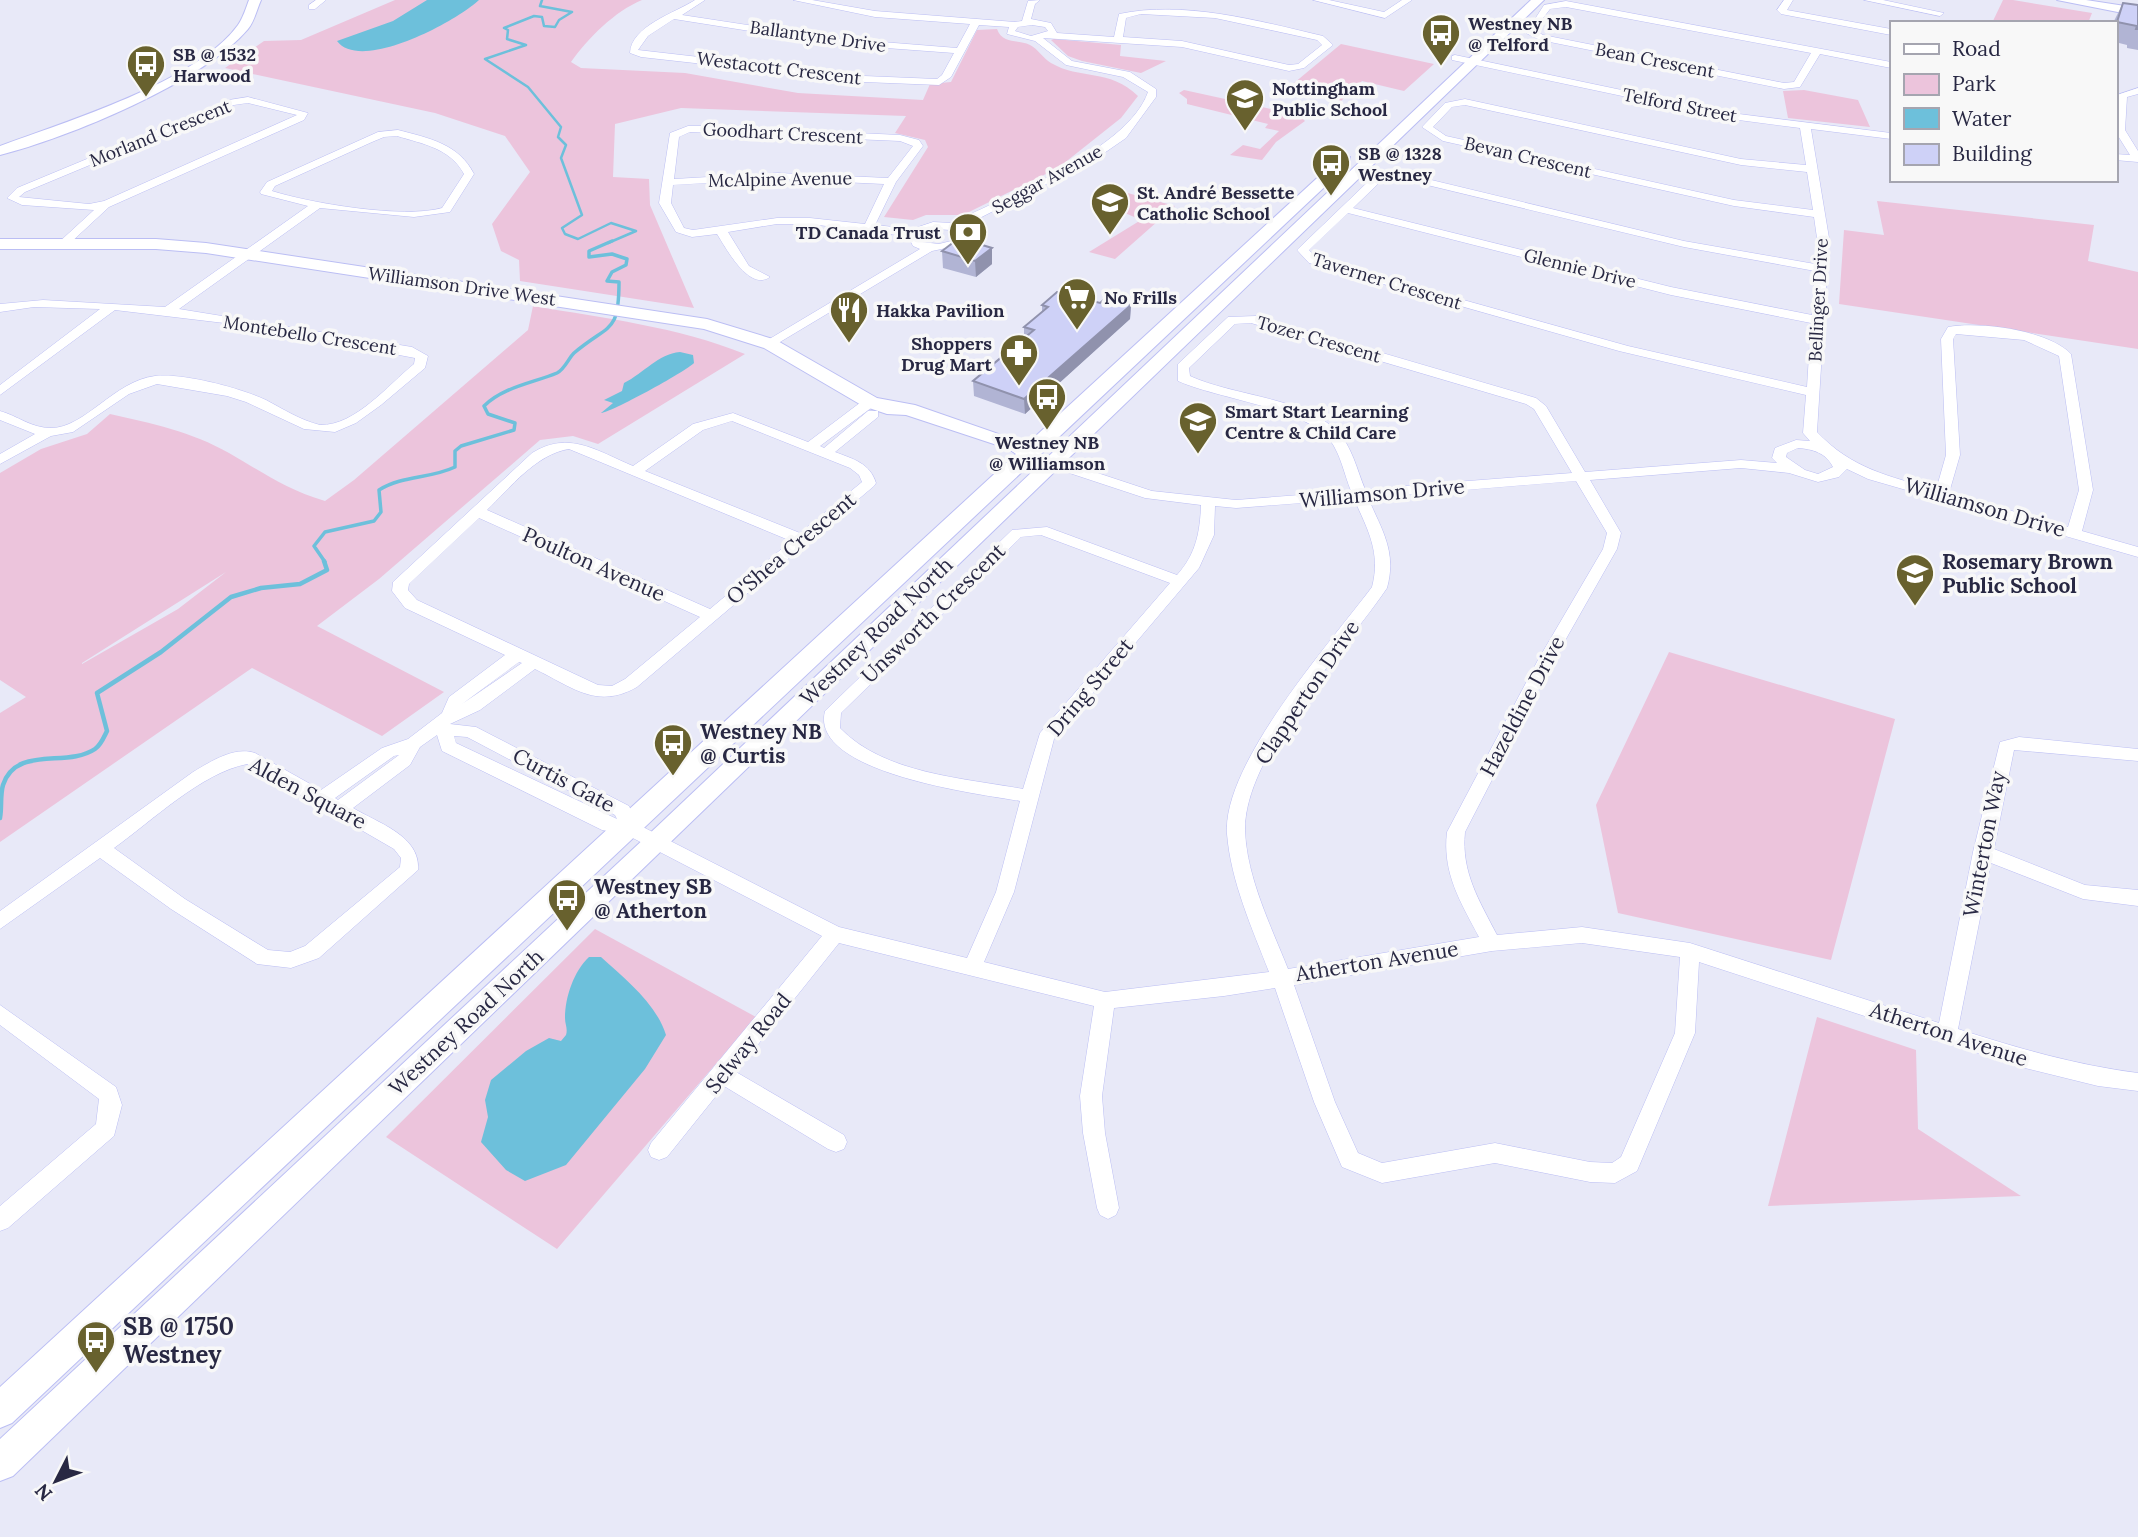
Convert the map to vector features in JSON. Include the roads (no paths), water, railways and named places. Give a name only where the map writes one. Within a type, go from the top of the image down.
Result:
[{"type":"main road","points":[[0,151],[125,102],[181,76],[235,38],[248,22],[255,0]]},
{"type":"main road","name":"Westney Road North","points":[[0,1463],[642,835],[1463,60],[1520,0]]},
{"type":"main road","name":"Westney Road North","points":[[1380,127],[1538,0]]},
{"type":"main road","points":[[2063,0],[2138,12]]},
{"type":"main road","name":"Westney Road North","points":[[1040,459],[1361,145]]},
{"type":"main road","name":"Williamson Drive West","points":[[0,242],[156,244],[254,255],[707,324],[770,344],[896,417],[1010,456],[1040,459]]},
{"type":"main road","name":"Westney Road North","points":[[0,1411],[642,835]]},
{"type":"street","points":[[312,7],[322,0]]},
{"type":"street","name":"Westacott Crescent","points":[[701,0],[646,33],[636,42],[634,51],[641,54],[710,58],[821,76],[939,82],[946,77],[977,20]]},
{"type":"street","points":[[797,0],[876,14],[977,20],[987,26],[1017,26],[1038,22],[1052,32],[1118,40],[1198,46],[1289,68],[1301,66],[1328,45],[1320,38],[1238,18],[1141,11],[1122,16],[1118,40]]},
{"type":"street","points":[[1038,22],[1040,4],[1036,0],[1017,26],[1017,37],[1038,38],[1052,32]]},
{"type":"street","points":[[1317,0],[1385,15],[1408,0]]},
{"type":"street","points":[[1789,0],[1781,10],[1784,12],[1890,32]]},
{"type":"street","points":[[1868,0],[1939,18],[1942,0]]},
{"type":"street","name":"Bean Crescent","points":[[1817,51],[1797,85],[1784,86],[1540,37],[1529,31],[1548,7],[1566,4],[1817,51],[1890,65]]},
{"type":"street","name":"Ballantyne Drive","points":[[676,16],[832,41],[960,51]]},
{"type":"street","name":"Seggar Avenue","points":[[954,227],[1090,158],[1122,136],[1151,97],[1153,91],[1146,82],[1125,74],[1073,64],[1038,38]]},
{"type":"street","name":"Telford Street","points":[[1463,60],[1731,116],[1890,135]]},
{"type":"street","points":[[2138,91],[2122,95],[2118,122],[2138,159]]},
{"type":"street","name":"Morland Crescent","points":[[56,243],[107,204],[300,118],[303,113],[248,100],[232,102],[21,190],[12,198],[22,202],[89,207],[107,204]]},
{"type":"street","name":"Bevan Crescent","points":[[1812,170],[1741,162],[1465,102],[1449,105],[1427,127],[1443,138],[1734,203],[1820,214]]},
{"type":"street","name":"Bellinger Drive","points":[[1805,126],[1820,214],[1821,269],[1810,433]]},
{"type":"street","name":"Goodhart Crescent","points":[[869,227],[891,181],[918,146],[915,142],[900,138],[706,128],[688,129],[674,135],[670,182],[665,203],[680,230],[692,234],[777,221],[869,227],[913,233],[933,225],[954,227]]},
{"type":"street","points":[[398,133],[456,154],[464,162],[469,174],[446,210],[433,215],[324,204],[265,192],[271,184],[382,134],[398,133]]},
{"type":"street","points":[[2117,158],[2138,159]]},
{"type":"street","name":"Taverner Crescent","points":[[1812,392],[1745,379],[1619,347],[1351,273],[1306,257],[1303,250],[1378,178],[1401,175],[1684,244],[1821,269]]},
{"type":"street","name":"McAlpine Avenue","points":[[670,182],[778,176],[891,181]]},
{"type":"street","name":"Montebello Crescent","points":[[174,313],[324,204]]},
{"type":"street","points":[[56,243],[89,207]]},
{"type":"street","name":"Glennie Drive","points":[[1345,209],[1671,291],[1817,320]]},
{"type":"street","points":[[913,233],[917,244],[928,248],[945,248],[961,242],[962,233],[954,227]]},
{"type":"street","points":[[720,229],[745,268],[764,277]]},
{"type":"street","points":[[770,344],[928,248]]},
{"type":"street","name":"Montebello Crescent","points":[[0,308],[15,303],[112,306],[174,313],[412,351],[422,356],[420,365],[348,422],[331,429],[312,427],[249,398],[161,380],[142,381],[121,391],[78,426],[48,432]]},
{"type":"street","points":[[0,391],[112,306]]},
{"type":"street","name":"Tozer Crescent","points":[[1359,495],[1341,447],[1323,426],[1192,383],[1183,378],[1183,367],[1233,320],[1252,319],[1531,401],[1539,407],[1581,476]]},
{"type":"street","points":[[1941,494],[1953,455],[1947,339],[1952,330],[2033,339],[2054,346],[2065,355],[2086,490],[2074,533]]},
{"type":"street","points":[[811,446],[879,406]]},
{"type":"street","points":[[827,452],[879,406]]},
{"type":"street","points":[[0,415],[34,430],[48,432]]},
{"type":"street","name":"O'Shea Crescent","points":[[733,417],[811,446],[855,464],[866,472],[869,483],[631,683],[615,692],[595,691],[411,604],[400,591],[401,582],[537,456],[550,448],[570,445],[634,472],[698,427],[733,417]]},
{"type":"street","points":[[0,460],[48,432]]},
{"type":"street","points":[[1796,444],[1810,433],[1837,467]]},
{"type":"street","points":[[1796,444],[1826,450]]},
{"type":"street","name":"Williamson Drive","points":[[1741,464],[1796,444]]},
{"type":"street","points":[[1780,451],[1779,458],[1789,469]]},
{"type":"street","name":"Williamson Drive","points":[[1040,459],[1150,495],[1208,502],[1261,503],[1741,464],[1789,469],[1812,477],[1837,467],[1941,494],[2138,552]]},
{"type":"street","points":[[634,472],[800,539]]},
{"type":"street","name":"Hazeldine Drive","points":[[1492,943],[1456,872],[1452,853],[1456,832],[1540,672],[1610,549],[1614,533],[1581,476]]},
{"type":"street","name":"Clapperton Drive","points":[[1359,495],[1383,546],[1385,570],[1379,588],[1266,748],[1242,796],[1237,815],[1236,837],[1280,977],[1334,1130],[1350,1160],[1382,1173],[1495,1153],[1590,1172],[1615,1173],[1629,1164],[1685,1033],[1690,951]]},
{"type":"street","name":"Dring Street","points":[[972,968],[1005,892],[1028,796],[1046,737],[1194,565],[1204,545],[1208,502]]},
{"type":"street","name":"Poulton Avenue","points":[[478,512],[710,615]]},
{"type":"street","name":"Unsworth Crescent","points":[[1028,796],[892,767],[847,745],[835,734],[830,724],[833,711],[1017,533],[1042,530],[1178,581]]},
{"type":"street","points":[[443,724],[455,701],[518,654]]},
{"type":"street","points":[[322,798],[388,752],[414,743],[474,706],[534,662]]},
{"type":"street","name":"Curtis Gate","points":[[443,724],[448,747],[608,825],[642,835]]},
{"type":"street","points":[[340,808],[404,761],[414,743]]},
{"type":"street","name":"Winterton Way","points":[[1947,1033],[1982,852],[2006,746],[2019,743],[2138,755]]},
{"type":"street","name":"Alden Square","points":[[0,921],[101,849],[225,762],[249,757],[400,844],[410,857],[409,870],[312,952],[291,960],[264,958],[178,904],[101,849]]},
{"type":"street","name":"Atherton Avenue","points":[[642,835],[835,934],[1105,1000],[1224,988],[1492,943],[1582,935],[1690,951],[2021,1058],[2098,1077],[2138,1082]]},
{"type":"street","points":[[1982,852],[2082,892],[2138,898]]},
{"type":"street","name":"Selway Road","points":[[659,1150],[723,1075],[835,934]]},
{"type":"street","points":[[1105,1000],[1091,1096],[1094,1133],[1108,1208]]},
{"type":"street","points":[[0,1014],[108,1094],[111,1105],[106,1129],[0,1220]]},
{"type":"street","points":[[723,1075],[836,1142]]},
{"type":"water","points":[[427,0],[479,0],[431,31],[387,48],[366,51],[349,49],[337,41],[393,21]]},
{"type":"water","points":[[680,352],[693,355],[694,363],[648,391],[601,413],[613,403],[604,400],[622,391],[624,383],[665,356]]},
{"type":"water","points":[[589,957],[601,957],[648,1002],[666,1035],[645,1069],[566,1165],[525,1181],[506,1170],[481,1142],[488,1117],[485,1100],[491,1080],[526,1051],[549,1038],[561,1041],[566,1035],[565,1010],[569,993],[579,969]]},
{"type":"waterway","points":[[542,0],[540,6],[572,12],[559,20],[555,27],[544,26],[542,17],[534,16],[504,28],[508,30],[507,39],[526,45],[485,59],[528,87],[561,127],[558,137],[566,145],[561,158],[582,215],[562,228],[565,234],[578,239],[611,223],[636,231],[608,243]]},
{"type":"waterway","points":[[325,562],[314,546],[325,532],[374,521],[381,512],[379,490],[397,482],[446,471],[455,467],[455,451],[461,446],[514,430],[515,423],[488,414],[484,406],[500,394],[560,371],[574,353],[610,326],[617,311],[619,282],[607,281],[612,272],[626,265],[627,259],[612,254],[589,257],[589,251],[612,241]]},
{"type":"waterway","points":[[0,818],[3,785],[19,765],[30,761],[84,754],[99,745],[107,731],[97,693],[161,652],[231,597],[261,588],[300,584],[327,570],[324,561]]},
{"type":"place","name":"Westney NB @ Telford","points":[[1441,67]]},
{"type":"place","name":"SB @ 1532 Harwood","points":[[146,98]]},
{"type":"place","name":"Nottingham Public School","points":[[1245,132]]},
{"type":"place","name":"SB @ 1328 Westney","points":[[1331,197]]},
{"type":"place","name":"St. André Bessette Catholic School","points":[[1110,236]]},
{"type":"place","name":"TD Canada Trust","points":[[968,266]]},
{"type":"place","name":"No Frills","points":[[1077,331]]},
{"type":"place","name":"Hakka Pavilion","points":[[849,344]]},
{"type":"place","name":"Shoppers Drug Mart","points":[[1019,387]]},
{"type":"place","name":"Westney NB @ Williamson","points":[[1047,431]]},
{"type":"place","name":"Smart Start Learning Centre & Child Care","points":[[1198,455]]},
{"type":"place","name":"Rosemary Brown Public School","points":[[1915,607]]},
{"type":"place","name":"Westney NB @ Curtis","points":[[673,777]]},
{"type":"place","name":"Westney SB @ Atherton","points":[[567,932]]},
{"type":"place","name":"SB @ 1750 Westney","points":[[96,1374]]}]
